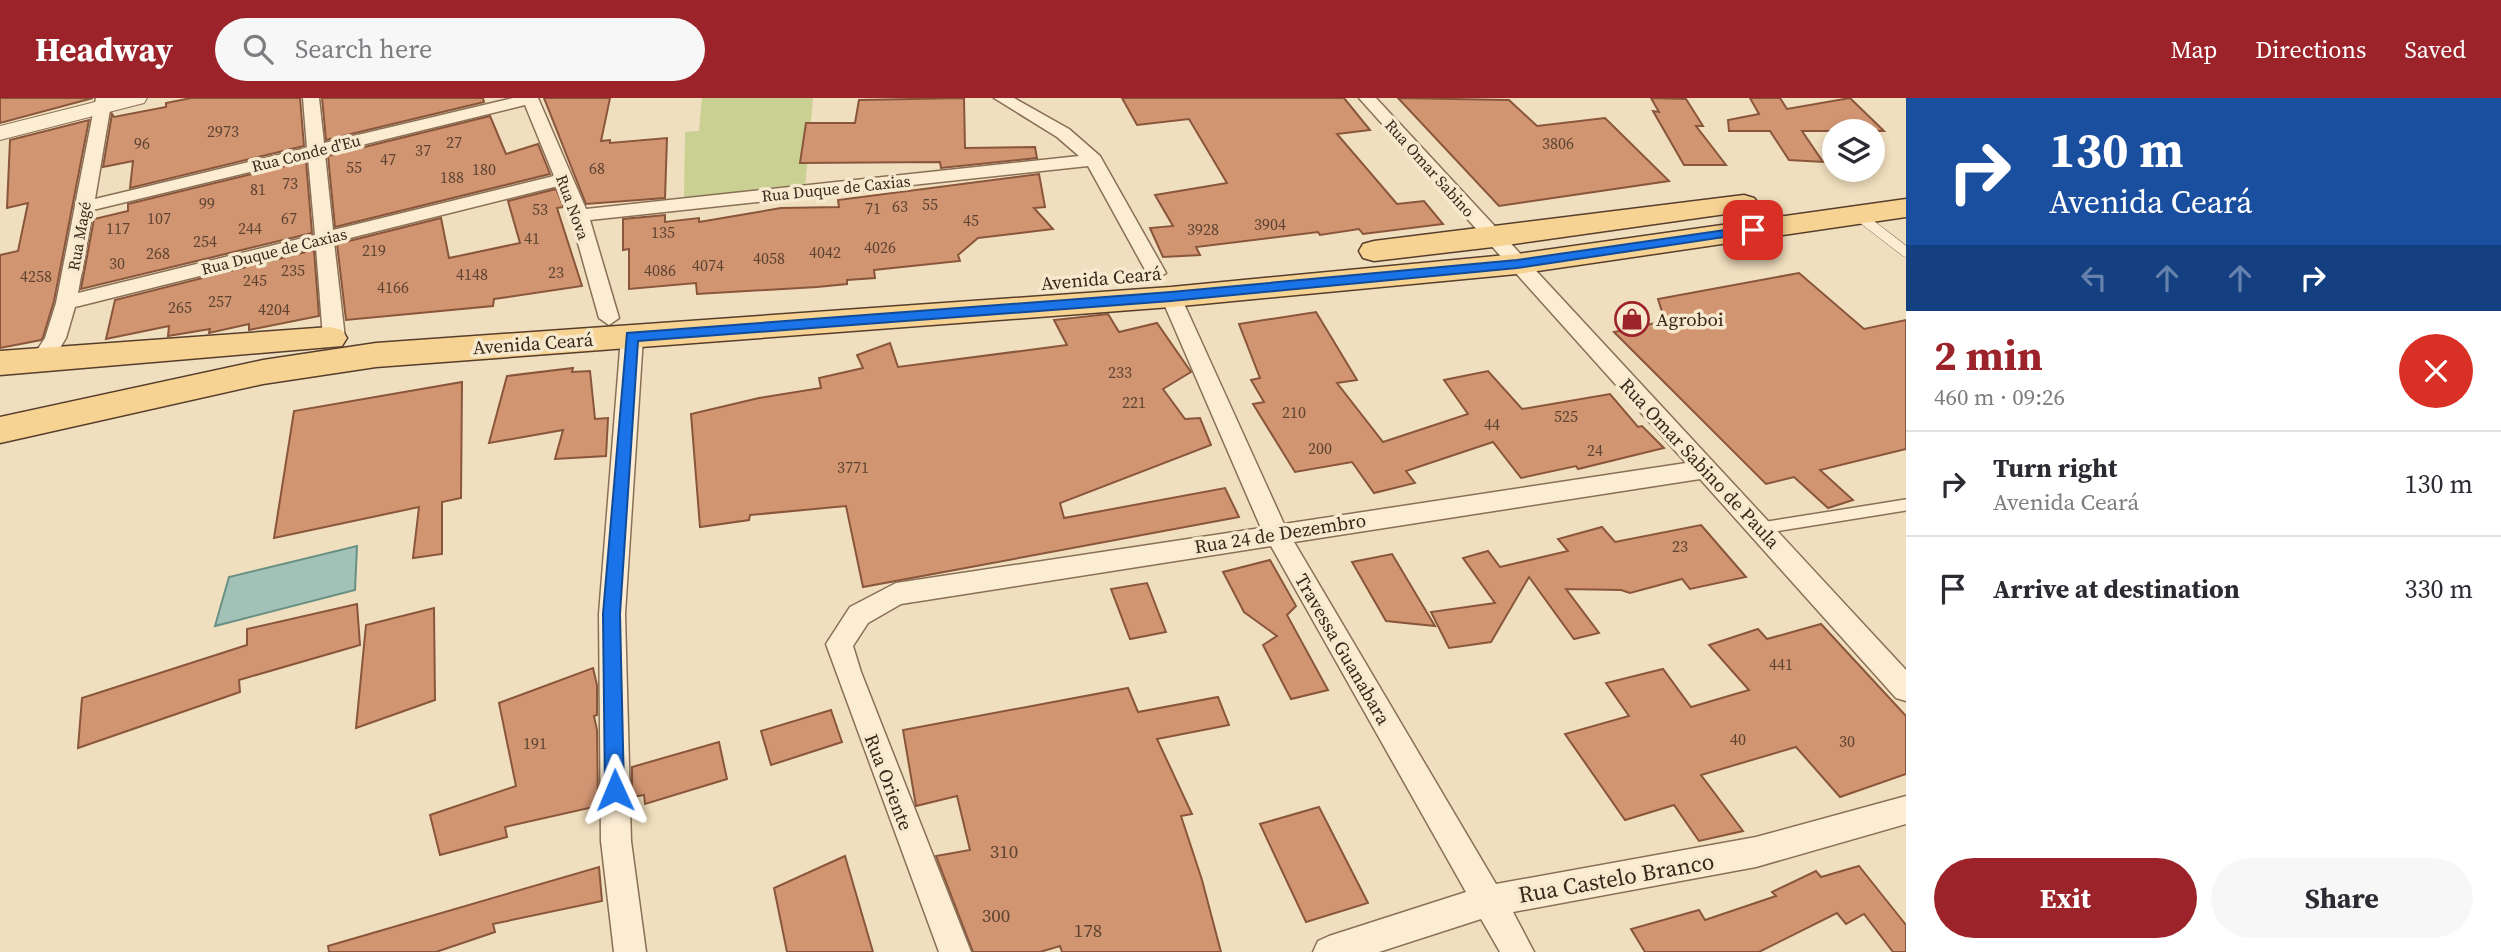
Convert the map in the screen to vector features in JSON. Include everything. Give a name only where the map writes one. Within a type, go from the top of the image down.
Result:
[{"type":"main road","name":"Avenida Ceará","points":[[1163,285],[1906,182]]},
{"type":"main road","name":"Avenida Ceará","points":[[0,430],[263,372],[363,357],[620,328],[1163,285],[1517,264],[1906,208]]},
{"type":"main road","name":"Avenida Ceará","points":[[0,363],[334,338],[620,328]]},
{"type":"main road","points":[[43,421],[64,406],[75,393],[76,376],[54,360]]},
{"type":"street","points":[[0,133],[103,102],[136,98]]},
{"type":"street","points":[[311,98],[334,338]]},
{"type":"street","name":"Rua Conde d'Eu","points":[[83,207],[530,98]]},
{"type":"street","name":"Rua Nova","points":[[530,98],[579,215],[620,328]]},
{"type":"street","name":"Travessa Guanabara","points":[[1002,98],[1063,132],[1094,160],[1163,285],[1276,533],[1518,952]]},
{"type":"street","name":"Rua Omar Sabino","points":[[1367,98],[1493,238]]},
{"type":"street","name":"Rua Magé","points":[[54,360],[55,338],[66,303],[103,102]]},
{"type":"street","name":"Rua Duque de Caxias","points":[[579,215],[1094,160]]},
{"type":"street","name":"Rua Duque de Caxias","points":[[66,303],[564,179]]},
{"type":"street","name":"Rua Omar Sabino de Paula","points":[[1493,238],[1762,528],[1906,689]]},
{"type":"street","points":[[620,328],[612,614],[616,841],[630,952]]},
{"type":"street","name":"Rua 24 de Dezembro","points":[[859,615],[896,594],[1276,533],[1707,470]]},
{"type":"street","name":"Rua Oriente","points":[[859,615],[839,644],[847,672],[955,952]]},
{"type":"street","name":"Rua Castelo Branco","points":[[1329,952],[1488,901],[1756,852],[1906,810]]},
{"type":"lane","points":[[1858,215],[1906,252]]},
{"type":"lane","points":[[1762,528],[1906,505]]},
{"type":"green space","points":[[702,98],[813,98],[805,188],[684,199],[685,132],[699,131]]},
{"type":"water","points":[[357,546],[355,590],[215,626],[229,577]]},
{"type":"building","points":[[0,98],[93,98],[0,123]]},
{"type":"building","points":[[191,98],[300,98],[304,146],[130,188],[133,161],[103,167],[112,114],[114,117],[166,107],[166,103]]},
{"type":"building","points":[[322,98],[483,98],[484,102],[326,140]]},
{"type":"building","points":[[544,98],[610,98],[601,141],[610,140],[610,143],[667,138],[665,198],[586,204]]},
{"type":"building","points":[[964,98],[965,148],[1035,147],[1037,158],[941,168],[940,162],[800,163],[806,123],[855,123],[859,100]]},
{"type":"building","points":[[1122,98],[1344,98],[1370,130],[1337,134],[1397,204],[1424,201],[1443,224],[1363,234],[1359,229],[1320,235],[1318,232],[1196,247],[1200,255],[1163,257],[1150,228],[1173,226],[1155,195],[1227,183],[1189,119],[1137,125]]},
{"type":"building","points":[[1398,98],[1509,100],[1537,126],[1605,118],[1669,181],[1499,206]]},
{"type":"building","points":[[1651,98],[1686,99],[1703,126],[1696,126],[1726,165],[1684,165],[1653,111],[1659,112]]},
{"type":"building","points":[[1750,98],[1780,98],[1787,109],[1850,98],[1872,119],[1822,119],[1822,131],[1802,131],[1822,162],[1789,160],[1770,131],[1729,131],[1728,120],[1759,114]]},
{"type":"building","points":[[490,116],[506,154],[538,144],[550,174],[335,227],[328,156]]},
{"type":"building","points":[[89,120],[54,301],[43,337],[41,340],[0,348],[0,255],[18,251],[28,203],[7,208],[10,140]]},
{"type":"building","points":[[306,161],[312,233],[81,289],[94,219],[128,211],[128,204]]},
{"type":"building","points":[[1039,174],[1045,207],[1034,208],[1053,229],[978,238],[958,255],[960,261],[874,270],[875,278],[847,280],[847,284],[817,287],[697,294],[696,283],[629,289],[629,249],[623,250],[623,219],[665,215],[665,222],[699,218],[699,222],[781,208],[839,207],[838,200]]},
{"type":"building","points":[[556,189],[564,207],[557,208],[582,286],[494,299],[493,306],[346,320],[337,244],[441,218],[449,258],[520,243],[508,201]]},
{"type":"building","points":[[314,250],[319,316],[249,330],[249,324],[209,333],[210,329],[168,336],[169,326],[106,339],[115,300]]},
{"type":"building","points":[[1799,273],[1864,329],[1906,320],[1906,449],[1820,470],[1853,500],[1828,508],[1794,477],[1766,484],[1614,332],[1665,321],[1658,299]]},
{"type":"building","points":[[1316,312],[1357,380],[1337,383],[1383,442],[1468,414],[1444,380],[1488,371],[1522,409],[1610,394],[1638,427],[1642,426],[1664,448],[1578,469],[1576,466],[1521,478],[1493,442],[1406,471],[1415,483],[1374,493],[1352,462],[1295,472],[1253,404],[1264,402],[1251,380],[1260,378],[1239,324]]},
{"type":"building","points":[[1108,314],[1119,332],[1157,323],[1191,372],[1163,389],[1185,419],[1200,418],[1211,445],[1060,503],[1064,518],[1225,488],[1239,517],[863,587],[846,506],[750,515],[749,520],[700,527],[691,414],[759,398],[821,388],[819,378],[863,368],[857,355],[890,343],[898,367],[1067,345],[1054,320]]},
{"type":"building","points":[[573,368],[572,372],[590,371],[595,419],[608,418],[606,456],[555,459],[563,430],[489,443],[507,376]]},
{"type":"building","points":[[462,382],[461,498],[442,502],[442,554],[413,558],[419,507],[274,538],[294,411]]},
{"type":"building","points":[[1701,525],[1746,577],[1690,589],[1682,579],[1630,593],[1621,590],[1566,589],[1599,633],[1574,639],[1529,577],[1491,642],[1449,648],[1431,612],[1495,603],[1463,558],[1488,551],[1500,567],[1568,551],[1558,539],[1602,527],[1615,542]]},
{"type":"building","points":[[1392,554],[1435,626],[1386,621],[1352,562]]},
{"type":"building","points":[[1270,560],[1296,606],[1287,615],[1328,690],[1291,699],[1263,645],[1277,636],[1244,612],[1223,572]]},
{"type":"building","points":[[1147,583],[1166,632],[1130,639],[1111,589]]},
{"type":"building","points":[[357,604],[360,645],[239,680],[240,692],[78,748],[82,698],[247,645],[247,629]]},
{"type":"building","points":[[434,608],[435,700],[356,728],[366,625]]},
{"type":"building","points":[[1821,624],[1906,716],[1906,774],[1840,797],[1796,747],[1701,775],[1743,831],[1699,841],[1674,805],[1625,820],[1565,734],[1629,716],[1606,683],[1663,669],[1691,707],[1749,690],[1709,645],[1758,629],[1767,639]]},
{"type":"building","points":[[593,668],[597,685],[597,715],[594,716],[597,730],[598,806],[505,827],[507,837],[440,855],[430,815],[516,786],[499,703]]},
{"type":"building","points":[[1128,688],[1138,712],[1218,697],[1229,725],[1157,739],[1192,814],[1181,816],[1221,952],[1062,952],[1060,946],[1040,952],[973,952],[936,856],[970,850],[957,796],[916,806],[903,730]]},
{"type":"building","points":[[831,710],[842,742],[771,765],[761,731]]},
{"type":"building","points":[[719,742],[727,779],[645,804],[644,795],[632,797],[632,767]]},
{"type":"building","points":[[1319,807],[1368,903],[1306,922],[1260,824]]},
{"type":"building","points":[[845,856],[873,952],[787,952],[774,888]]},
{"type":"building","points":[[1859,866],[1906,925],[1906,952],[1893,952],[1864,914],[1846,924],[1837,913],[1759,952],[1645,952],[1631,929],[1699,910],[1705,920],[1776,896],[1772,892],[1816,871],[1821,877]]},
{"type":"building","points":[[599,867],[602,901],[493,924],[495,932],[436,952],[329,952],[328,946]]},
{"type":"place","name":"Agroboi","points":[[1632,319]]},
{"type":"route","points":[[615,790],[612,614],[632,337],[1171,296],[1517,264],[1753,230]]}]
